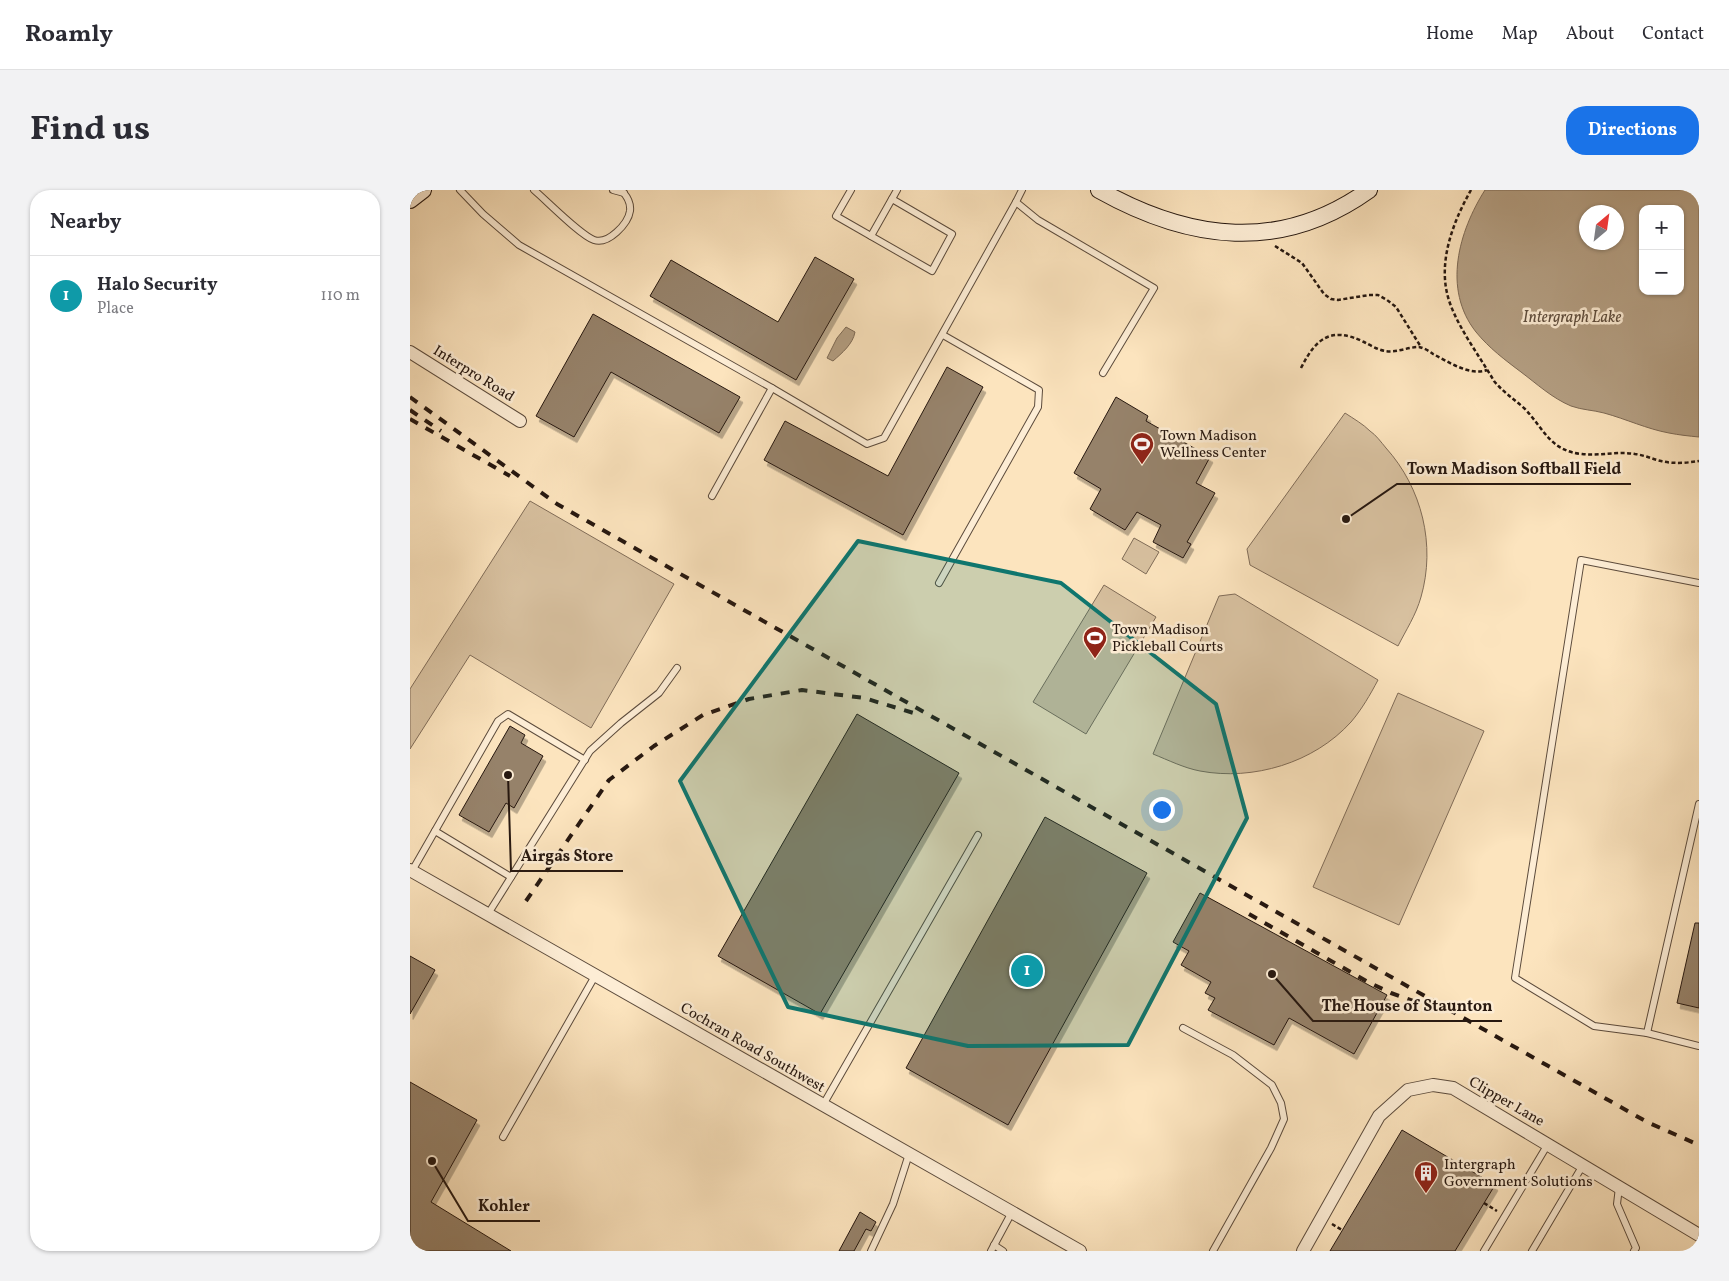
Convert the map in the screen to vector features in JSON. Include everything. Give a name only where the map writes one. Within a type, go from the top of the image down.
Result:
[{"type":"street","points":[[410,200],[423,190]]},
{"type":"street","points":[[1100,190],[1117,194],[1134,208],[1166,221],[1197,229],[1233,234],[1264,232],[1302,225],[1333,212],[1369,190]]},
{"type":"street","name":"Interpro Road","points":[[410,352],[520,421]]},
{"type":"street","name":"Cochran Road Southwest","points":[[411,871],[1080,1251]]},
{"type":"street","name":"Clipper Lane","points":[[1304,1251],[1378,1116],[1408,1090],[1433,1085],[1453,1088],[1699,1235]]},
{"type":"lane","points":[[460,190],[483,214],[519,245],[867,444],[884,438],[1022,190]]},
{"type":"lane","points":[[534,190],[595,241],[607,240],[619,230],[630,213],[630,206],[623,192],[613,190]]},
{"type":"lane","points":[[851,190],[836,216],[932,271],[952,234],[892,199]]},
{"type":"lane","points":[[871,236],[897,190]]},
{"type":"lane","points":[[1016,202],[1038,220],[1154,288],[1103,373]]},
{"type":"lane","points":[[939,583],[1038,407],[1039,390],[943,335]]},
{"type":"lane","points":[[712,496],[772,388]]},
{"type":"lane","points":[[1699,583],[1582,560],[1515,978],[1594,1026],[1646,1033],[1699,1046]]},
{"type":"lane","points":[[488,914],[590,751],[659,693],[677,668]]},
{"type":"lane","points":[[411,871],[498,722],[508,714],[585,760]]},
{"type":"lane","points":[[1646,1033],[1699,804]]},
{"type":"lane","points":[[435,831],[511,878]]},
{"type":"lane","points":[[823,1105],[978,835]]},
{"type":"lane","points":[[503,1137],[595,976]]},
{"type":"lane","points":[[1183,1028],[1233,1055],[1272,1085],[1281,1103],[1284,1120],[1271,1148],[1213,1251]]},
{"type":"lane","points":[[1484,1251],[1548,1144]]},
{"type":"lane","points":[[871,1251],[893,1204],[909,1154]]},
{"type":"lane","points":[[1532,1251],[1583,1165]]},
{"type":"lane","points":[[1619,1187],[1616,1204],[1637,1250]]},
{"type":"lane","points":[[1003,1251],[993,1248],[1012,1212]]},
{"type":"path","points":[[1471,190],[1450,237],[1446,258],[1446,292],[1453,311],[1487,370],[1501,390],[1533,417],[1554,444],[1564,450],[1582,454],[1634,454],[1677,463],[1699,461]]},
{"type":"path","points":[[1275,246],[1302,263],[1324,294],[1331,299],[1338,300],[1369,294],[1378,295],[1396,307],[1421,347],[1462,368],[1475,372],[1487,370]]},
{"type":"path","points":[[1301,368],[1308,353],[1319,340],[1341,334],[1353,337],[1385,351],[1421,347]]},
{"type":"path","points":[[1484,1203],[1505,1216]]},
{"type":"highlighted area","points":[[858,541],[1061,583],[1216,704],[1247,818],[1128,1045],[968,1046],[788,1007],[680,781]]},
{"type":"shaded area","points":[[1345,413],[1374,434],[1398,464],[1409,481],[1423,518],[1427,557],[1425,577],[1416,610],[1398,646],[1250,565],[1247,549]]},
{"type":"shaded area","points":[[530,501],[674,584],[591,728],[470,655],[410,749],[410,689]]},
{"type":"shaded area","points":[[1134,538],[1159,552],[1146,574],[1122,559]]},
{"type":"shaded area","name":"Town Madison Pickleball Courts","points":[[1104,585],[1156,617],[1086,734],[1033,702]]},
{"type":"shaded area","points":[[1235,594],[1378,680],[1366,702],[1351,722],[1336,736],[1301,758],[1282,766],[1261,771],[1220,773],[1200,771],[1153,754],[1219,596]]},
{"type":"shaded area","points":[[1398,693],[1484,731],[1399,925],[1313,887]]},
{"type":"water","name":"Intergraph Lake","points":[[1485,190],[1699,190],[1699,437],[1661,431],[1604,413],[1571,406],[1557,399],[1486,343],[1476,332],[1466,315],[1459,297],[1457,279],[1458,260],[1468,223]]},
{"type":"water","points":[[846,327],[855,332],[854,336],[847,348],[833,361],[827,358],[837,338]]},
{"type":"building","points":[[815,257],[854,279],[796,380],[650,296],[671,260],[778,322]]},
{"type":"building","points":[[593,314],[740,397],[719,433],[611,372],[574,437],[536,416]]},
{"type":"building","points":[[947,367],[983,387],[903,535],[764,460],[785,421],[888,476]]},
{"type":"building","name":"Town Madison Wellness Center","points":[[1116,397],[1148,416],[1146,421],[1210,457],[1196,483],[1215,493],[1187,542],[1191,544],[1183,558],[1153,542],[1161,525],[1137,512],[1125,530],[1090,509],[1101,489],[1074,473]]},
{"type":"building","points":[[857,714],[959,773],[820,1014],[718,956]]},
{"type":"building","points":[[510,726],[525,735],[521,743],[543,756],[514,808],[506,803],[489,832],[459,815]]},
{"type":"building","points":[[1045,817],[1147,873],[1008,1125],[906,1068]]},
{"type":"building","points":[[1200,893],[1387,995],[1354,1054],[1289,1018],[1274,1045],[1208,1010],[1215,998],[1205,993],[1211,982],[1181,965],[1189,951],[1173,942]]},
{"type":"building","points":[[1695,923],[1699,923],[1699,1008],[1677,1003]]},
{"type":"building","points":[[410,956],[435,970],[410,1014]]},
{"type":"building","points":[[410,1082],[477,1120],[431,1202],[511,1251],[410,1251]]},
{"type":"building","name":"Intergraph Government Solutions","points":[[1402,1130],[1495,1185],[1455,1251],[1330,1251]]},
{"type":"building","points":[[860,1212],[876,1222],[871,1231],[866,1229],[854,1251],[839,1251]]},
{"type":"railway","points":[[410,397],[557,504],[1647,1122],[1699,1145]]},
{"type":"railway","points":[[410,410],[441,431]]},
{"type":"railway","points":[[410,419],[510,476]]},
{"type":"railway","points":[[526,901],[609,780],[654,746],[703,715],[749,699],[802,690],[864,698],[917,714]]},
{"type":"railway","points":[[1249,914],[1368,982],[1391,993],[1436,1009]]},
{"type":"place","name":"Town Madison Wellness Center","points":[[1142,465]]},
{"type":"place","name":"Town Madison Softball Field","points":[[1346,519]]},
{"type":"place","name":"Town Madison Pickleball Courts","points":[[1095,659]]},
{"type":"place","name":"Airgas Store","points":[[508,775]]},
{"type":"place","name":"Halo Security","points":[[1027,971]]},
{"type":"place","name":"The House of Staunton","points":[[1272,974]]},
{"type":"place","name":"Kohler","points":[[432,1161]]},
{"type":"place","name":"Intergraph Government Solutions","points":[[1426,1194]]}]
